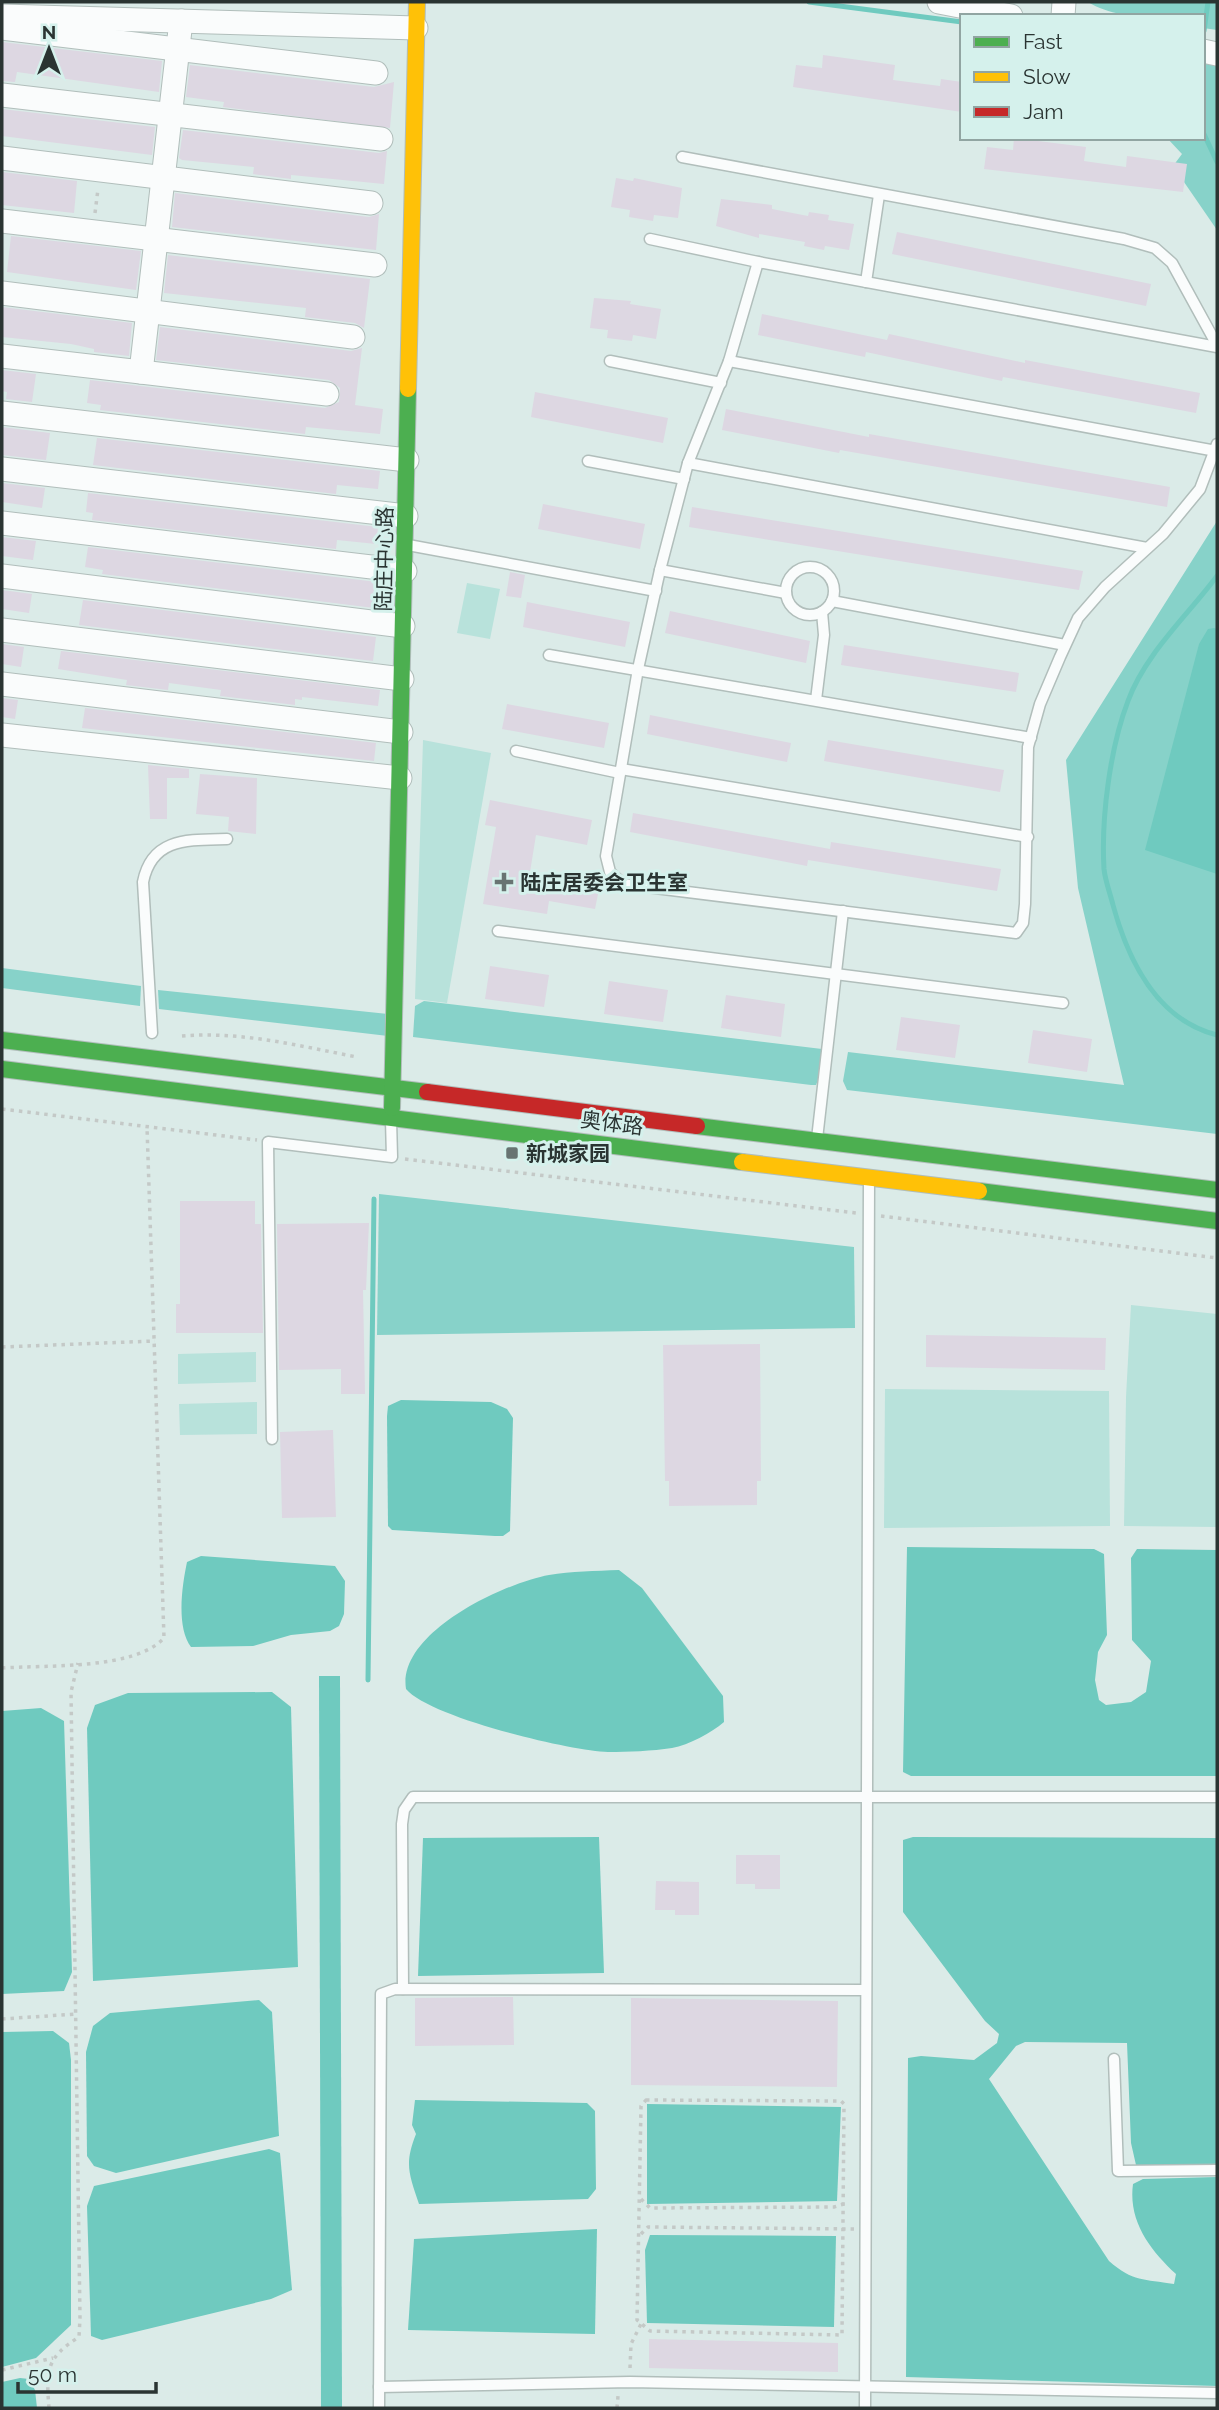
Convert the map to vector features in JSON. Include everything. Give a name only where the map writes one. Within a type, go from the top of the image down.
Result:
[{"type":"main road","name":"陆庄中心路","points":[[391,1117],[416,2]]},
{"type":"main road","name":"奥体路","points":[[2,1040],[392,1088],[815,1155],[869,1177],[1217,1220]]},
{"type":"main road","name":"奥体路","points":[[2,1069],[391,1117],[1217,1190]]},
{"type":"street","points":[[942,2],[999,10]]},
{"type":"street","points":[[2,16],[416,28]]},
{"type":"street","points":[[142,372],[181,21]]},
{"type":"street","points":[[2,28],[376,74]]},
{"type":"street","points":[[2,95],[381,139]]},
{"type":"street","points":[[2,158],[371,203]]},
{"type":"street","points":[[2,221],[376,265]]},
{"type":"street","points":[[2,293],[353,337]]},
{"type":"street","points":[[2,356],[327,394]]},
{"type":"street","points":[[2,413],[407,460]]},
{"type":"street","points":[[2,469],[406,516]]},
{"type":"street","points":[[2,523],[405,571]]},
{"type":"street","points":[[2,576],[404,626]]},
{"type":"street","points":[[2,630],[402,679]]},
{"type":"street","points":[[2,684],[401,732]]},
{"type":"street","points":[[2,735],[400,778]]},
{"type":"lane","points":[[682,157],[1124,239],[1155,248],[1172,263],[1217,346]]},
{"type":"lane","points":[[866,282],[879,195]]},
{"type":"lane","points":[[650,239],[758,262],[1217,346]]},
{"type":"lane","points":[[729,361],[1217,448],[1200,489],[1147,548],[1105,587],[1079,618],[1040,704],[1031,738],[1026,774],[1028,837],[1023,923],[1016,933],[623,884],[610,872],[606,856],[638,669],[660,570],[688,463],[729,361],[758,262]]},
{"type":"lane","points":[[610,360],[721,383]]},
{"type":"lane","points":[[588,461],[684,479]]},
{"type":"lane","points":[[688,463],[1147,548]]},
{"type":"lane","points":[[405,545],[656,591]]},
{"type":"lane","points":[[816,701],[824,635],[822,612],[832,601],[834,585],[831,578],[818,568],[802,568],[795,572],[786,593],[793,607],[799,612],[822,612]]},
{"type":"lane","points":[[660,570],[786,593]]},
{"type":"lane","points":[[832,601],[1065,645]]},
{"type":"lane","points":[[549,655],[1031,738]]},
{"type":"lane","points":[[516,751],[621,771],[1028,837]]},
{"type":"lane","points":[[152,1033],[143,882],[148,864],[157,853],[175,843],[227,839]]},
{"type":"lane","points":[[815,1155],[843,911]]},
{"type":"lane","points":[[498,931],[1063,1003]]},
{"type":"lane","points":[[272,1439],[268,1142],[392,1157],[391,1117]]},
{"type":"lane","points":[[865,2408],[869,1177]]},
{"type":"lane","points":[[403,1989],[402,1824],[404,1810],[413,1797],[1217,1797]]},
{"type":"lane","points":[[379,2408],[381,1994],[403,1989],[865,1990]]},
{"type":"lane","points":[[1114,2059],[1118,2171],[1217,2170]]},
{"type":"lane","points":[[379,2387],[630,2382],[1217,2393]]},
{"type":"path","points":[[93,232],[100,170]]},
{"type":"path","points":[[2,1109],[268,1142]]},
{"type":"path","points":[[2,1668],[141,1655],[156,1648],[164,1638],[147,1127]]},
{"type":"path","points":[[392,1157],[1217,1258]]},
{"type":"path","points":[[2,1347],[155,1342]]},
{"type":"path","points":[[49,2408],[48,2379],[53,2358],[57,2351],[79,2337],[80,2318],[71,1692],[78,1663]]},
{"type":"path","points":[[2,2020],[76,2014]]},
{"type":"path","points":[[646,2101],[841,2101],[845,2110],[842,2335],[650,2331],[638,2320],[639,2197],[641,2106],[646,2101]]},
{"type":"path","points":[[639,2197],[650,2208],[834,2207],[844,2204]]},
{"type":"path","points":[[639,2237],[648,2227],[866,2230]]},
{"type":"path","points":[[630,2382],[631,2344],[640,2324]]},
{"type":"path","points":[[2,2371],[53,2358]]},
{"type":"green space","points":[[467,583],[500,589],[490,639],[457,633]]},
{"type":"green space","points":[[423,740],[491,753],[447,1003],[415,999]]},
{"type":"green space","points":[[1131,1305],[1217,1314],[1217,1527],[1124,1526]]},
{"type":"green space","points":[[256,1352],[256,1382],[178,1384],[178,1354]]},
{"type":"green space","points":[[885,1389],[1109,1391],[1110,1526],[884,1528]]},
{"type":"green space","points":[[257,1402],[257,1434],[180,1435],[179,1404]]},
{"type":"shaded area","points":[[1088,2],[1217,2],[1217,30],[1205,28],[1205,14],[1122,14]]},
{"type":"shaded area","points":[[1205,61],[1217,63],[1217,230],[1173,166],[1182,154],[1169,140],[1205,140]]},
{"type":"shaded area","points":[[1217,521],[1217,1134],[847,1090],[843,1081],[848,1052],[1124,1085],[1078,888],[1066,760]]},
{"type":"shaded area","points":[[1208,629],[1217,629],[1217,874],[1145,850],[1199,644]]},
{"type":"shaded area","points":[[2,968],[141,986],[140,1006],[2,988]]},
{"type":"shaded area","points":[[158,990],[388,1014],[388,1036],[159,1009]]},
{"type":"shaded area","points":[[424,1001],[822,1049],[818,1080],[816,1085],[811,1085],[413,1037],[415,1006]]},
{"type":"shaded area","points":[[379,1194],[854,1247],[855,1328],[377,1335]]},
{"type":"shaded area","points":[[401,1400],[491,1402],[507,1409],[513,1418],[510,1531],[503,1536],[495,1536],[392,1530],[388,1526],[388,1406]]},
{"type":"shaded area","points":[[907,1547],[1094,1549],[1104,1554],[1107,1635],[1098,1652],[1095,1680],[1099,1700],[1106,1705],[1131,1702],[1146,1692],[1151,1661],[1132,1640],[1131,1558],[1137,1549],[1217,1550],[1217,1776],[911,1776],[903,1772]]},
{"type":"shaded area","points":[[201,1556],[335,1566],[345,1581],[344,1614],[339,1626],[330,1631],[291,1635],[253,1646],[191,1647],[183,1629],[182,1594],[187,1562]]},
{"type":"shaded area","points":[[619,1570],[642,1588],[723,1696],[724,1722],[706,1734],[672,1748],[624,1752],[589,1750],[533,1739],[470,1721],[420,1700],[406,1689],[408,1668],[418,1649],[435,1630],[482,1600],[506,1588],[549,1575]]},
{"type":"shaded area","points":[[319,1676],[340,1676],[342,2408],[321,2408]]},
{"type":"shaded area","points":[[272,1692],[291,1707],[298,1967],[93,1981],[87,1728],[95,1705],[128,1693]]},
{"type":"shaded area","points":[[41,1708],[64,1721],[72,1972],[64,1991],[2,1994],[2,1711]]},
{"type":"shaded area","points":[[599,1837],[604,1973],[418,1976],[423,1838]]},
{"type":"shaded area","points":[[913,1837],[1217,1838],[1217,2168],[1136,2165],[1131,2143],[1127,2043],[1025,2042],[1016,2046],[989,2079],[1109,2261],[1125,2273],[1174,2284],[1176,2274],[1143,2234],[1134,2210],[1133,2184],[1143,2179],[1217,2177],[1217,2386],[906,2377],[908,2058],[921,2056],[974,2060],[997,2043],[999,2034],[985,2021],[903,1912],[903,1840]]},
{"type":"shaded area","points":[[259,2000],[272,2012],[279,2136],[116,2173],[94,2166],[87,2156],[86,2052],[93,2026],[110,2013]]},
{"type":"shaded area","points":[[53,2031],[69,2043],[71,2060],[71,2325],[36,2358],[2,2367],[2,2032]]},
{"type":"shaded area","points":[[415,2100],[587,2103],[595,2111],[596,2189],[588,2199],[419,2204],[409,2169],[410,2153],[416,2134],[412,2125]]},
{"type":"shaded area","points":[[647,2104],[841,2107],[837,2201],[647,2204]]},
{"type":"shaded area","points":[[269,2149],[280,2153],[292,2290],[271,2299],[102,2340],[91,2336],[87,2206],[94,2186]]},
{"type":"shaded area","points":[[597,2229],[595,2334],[408,2330],[414,2239]]},
{"type":"shaded area","points":[[650,2235],[836,2236],[834,2327],[647,2323],[645,2250]]},
{"type":"shaded area","points":[[29,2379],[35,2390],[37,2408],[2,2408],[2,2382]]},
{"type":"building","points":[[2,42],[162,61],[159,92],[17,72],[15,82],[2,81]]},
{"type":"building","points":[[823,55],[895,65],[893,80],[940,86],[941,79],[960,82],[960,112],[793,87],[796,65],[822,68]]},
{"type":"building","points":[[190,65],[374,87],[394,82],[390,128],[223,107],[224,102],[186,97]]},
{"type":"building","points":[[2,109],[155,127],[152,155],[2,136]]},
{"type":"building","points":[[183,130],[379,153],[387,151],[384,184],[291,175],[291,179],[253,174],[254,167],[182,160],[179,158]]},
{"type":"building","points":[[1014,140],[1030,140],[1086,147],[1084,161],[1126,167],[1127,156],[1187,164],[1183,192],[984,169],[987,147],[1013,150]]},
{"type":"building","points":[[2,172],[77,181],[74,213],[2,205]]},
{"type":"building","points":[[616,178],[633,181],[634,178],[682,188],[678,218],[654,215],[653,221],[629,217],[630,210],[611,207]]},
{"type":"building","points":[[175,193],[369,217],[379,214],[376,250],[172,227]]},
{"type":"building","points":[[721,199],[772,205],[772,209],[808,216],[809,212],[829,215],[828,220],[854,224],[849,250],[825,246],[824,250],[804,246],[805,242],[759,234],[759,238],[716,226]]},
{"type":"building","points":[[897,232],[1151,284],[1146,306],[892,254]]},
{"type":"building","points":[[11,236],[141,251],[136,290],[7,272]]},
{"type":"building","points":[[168,255],[370,279],[364,328],[355,323],[305,317],[306,308],[164,293]]},
{"type":"building","points":[[594,298],[631,301],[630,304],[661,309],[656,339],[633,335],[632,341],[607,338],[608,330],[590,328]]},
{"type":"building","points":[[2,307],[132,323],[129,356],[94,352],[94,349],[71,344],[2,337]]},
{"type":"building","points":[[762,314],[887,340],[889,334],[1025,363],[1025,360],[1200,393],[1196,413],[1003,377],[1002,381],[866,352],[865,357],[758,335]]},
{"type":"building","points":[[160,327],[351,351],[362,348],[355,405],[383,409],[380,434],[306,427],[305,434],[100,410],[101,405],[87,403],[90,380],[325,408],[339,402],[340,388],[329,380],[156,360]]},
{"type":"building","points":[[2,370],[36,374],[32,402],[6,399],[7,392],[2,391]]},
{"type":"building","points":[[535,392],[668,418],[663,443],[531,417]]},
{"type":"building","points":[[726,409],[869,437],[869,434],[1170,487],[1167,507],[840,450],[839,453],[722,430]]},
{"type":"building","points":[[2,427],[50,433],[46,460],[2,455]]},
{"type":"building","points":[[97,438],[380,471],[378,489],[337,485],[336,494],[93,465]]},
{"type":"building","points":[[2,483],[45,488],[42,508],[2,502]]},
{"type":"building","points":[[88,493],[378,527],[376,544],[337,540],[336,549],[92,520],[93,513],[86,512]]},
{"type":"building","points":[[543,504],[645,524],[640,549],[538,529]]},
{"type":"building","points":[[692,507],[1083,571],[1079,590],[689,527]]},
{"type":"building","points":[[2,537],[36,541],[33,560],[2,556]]},
{"type":"building","points":[[88,547],[377,582],[374,608],[102,574],[103,570],[85,567]]},
{"type":"building","points":[[510,572],[525,575],[521,598],[506,596]]},
{"type":"building","points":[[2,590],[32,594],[29,613],[2,609]]},
{"type":"building","points":[[83,600],[376,637],[373,661],[79,625]]},
{"type":"building","points":[[527,602],[630,622],[625,647],[523,627]]},
{"type":"building","points":[[670,611],[810,641],[806,663],[665,633]]},
{"type":"building","points":[[2,644],[24,647],[21,667],[2,664]]},
{"type":"building","points":[[844,645],[1019,673],[1016,692],[841,665]]},
{"type":"building","points":[[61,651],[380,690],[378,706],[302,697],[302,700],[295,699],[295,705],[220,696],[221,690],[169,683],[168,690],[126,685],[127,680],[58,669]]},
{"type":"building","points":[[2,698],[18,700],[15,719],[2,717]]},
{"type":"building","points":[[507,704],[609,723],[604,748],[502,729]]},
{"type":"building","points":[[85,708],[376,743],[374,761],[82,728]]},
{"type":"building","points":[[650,715],[791,743],[787,762],[647,734]]},
{"type":"building","points":[[828,740],[1004,770],[1000,792],[824,761]]},
{"type":"building","points":[[148,765],[189,769],[189,778],[167,778],[167,819],[150,819]]},
{"type":"building","points":[[200,774],[257,778],[256,834],[228,831],[229,817],[196,814]]},
{"type":"building","points":[[490,800],[592,820],[587,845],[536,835],[530,872],[600,884],[595,909],[549,901],[547,914],[483,904],[496,827],[485,825]]},
{"type":"building","points":[[633,813],[830,849],[831,842],[1001,869],[997,891],[808,860],[807,866],[630,832]]},
{"type":"building","points":[[490,966],[549,975],[544,1007],[485,999]]},
{"type":"building","points":[[609,981],[668,990],[663,1022],[604,1014]]},
{"type":"building","points":[[726,995],[785,1004],[781,1037],[721,1028]]},
{"type":"building","points":[[901,1017],[960,1025],[955,1058],[896,1050]]},
{"type":"building","points":[[1033,1030],[1092,1039],[1087,1072],[1028,1063]]},
{"type":"building","points":[[180,1201],[255,1201],[255,1224],[261,1224],[263,1333],[176,1333],[176,1304],[180,1304]]},
{"type":"building","points":[[369,1223],[366,1290],[363,1290],[365,1394],[341,1394],[341,1369],[279,1370],[277,1224]]},
{"type":"building","points":[[926,1335],[1106,1338],[1105,1370],[926,1367]]},
{"type":"building","points":[[760,1344],[761,1481],[757,1481],[757,1505],[669,1506],[669,1481],[665,1481],[663,1345]]},
{"type":"building","points":[[333,1430],[336,1517],[282,1518],[280,1432]]},
{"type":"building","points":[[736,1855],[780,1855],[780,1889],[755,1889],[755,1884],[736,1884]]},
{"type":"building","points":[[656,1881],[699,1882],[699,1915],[675,1915],[675,1910],[655,1910]]},
{"type":"building","points":[[513,1997],[514,2045],[415,2046],[415,1998]]},
{"type":"building","points":[[631,1998],[838,2001],[837,2087],[631,2085]]},
{"type":"building","points":[[649,2339],[838,2343],[838,2372],[649,2368]]},
{"type":"waterway","points":[[809,2],[960,22]]},
{"type":"waterway","points":[[1205,24],[1208,2]]},
{"type":"waterway","points":[[1205,136],[1217,162]]},
{"type":"waterway","points":[[1217,576],[1156,651],[1128,701],[1112,761],[1103,849],[1104,869],[1119,926],[1148,985],[1178,1016],[1217,1035]]},
{"type":"waterway","points":[[368,1680],[374,1199]]},
{"type":"traffic: fast","points":[[392,1108],[408,389]]},
{"type":"traffic: fast","points":[[2,1040],[427,1092]]},
{"type":"traffic: fast","points":[[2,1069],[742,1162]]},
{"type":"traffic: fast","points":[[697,1126],[1217,1190]]},
{"type":"traffic: fast","points":[[979,1191],[1217,1221]]},
{"type":"traffic: slow","points":[[408,389],[417,2]]},
{"type":"traffic: slow","points":[[742,1162],[979,1191]]},
{"type":"traffic: jam","points":[[427,1092],[697,1126]]},
{"type":"place","name":"陆庄居委会卫生室","points":[[504,882]]},
{"type":"place","name":"新城家园","points":[[512,1153]]}]
